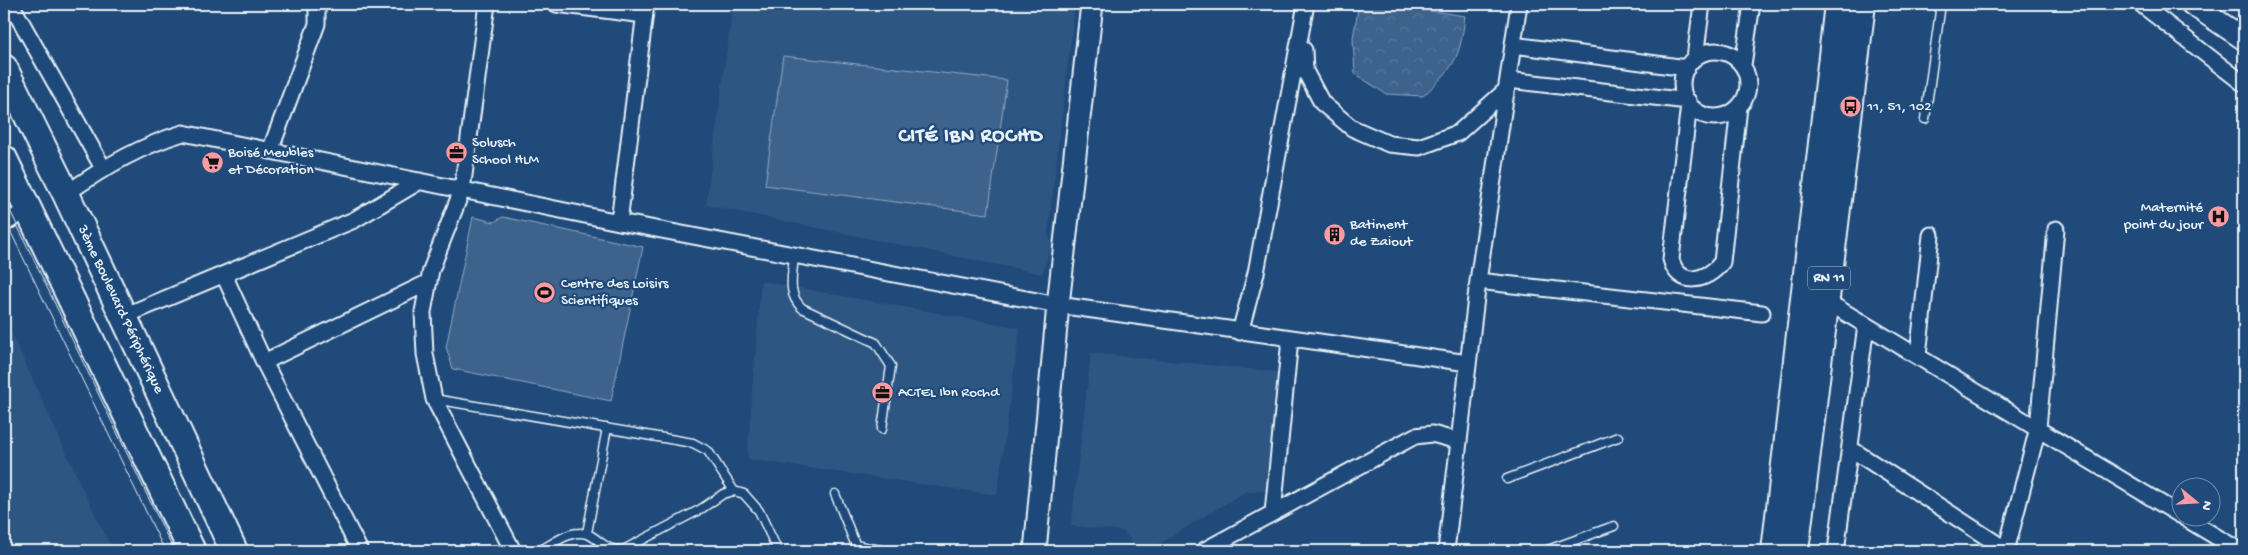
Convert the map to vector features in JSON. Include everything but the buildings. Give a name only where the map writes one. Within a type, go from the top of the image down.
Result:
[{"type":"highway","name":"RN 11","points":[[1776,551],[1838,4]]},
{"type":"highway","name":"RN 11","points":[[1795,551],[1862,4]]},
{"type":"highway","name":"3ème Boulevard Périphérique","points":[[4,68],[66,194],[234,551]]},
{"type":"highway","points":[[4,159],[192,551]]},
{"type":"street","points":[[12,4],[103,168]]},
{"type":"street","points":[[270,151],[317,24],[316,4]]},
{"type":"street","points":[[487,4],[462,190],[431,270],[422,312],[425,354],[434,399],[513,551]]},
{"type":"street","points":[[556,4],[645,10],[619,222]]},
{"type":"street","points":[[1035,551],[1058,305],[1092,4]]},
{"type":"street","points":[[1240,332],[1256,273],[1306,4]]},
{"type":"street","points":[[1446,551],[1478,280],[1519,4]]},
{"type":"street","points":[[1702,4],[1691,63],[1683,85],[1688,102],[1671,259],[1673,269],[1681,276],[1691,279],[1703,278],[1715,271],[1722,262],[1738,107]]},
{"type":"street","points":[[1302,30],[1305,70],[1322,103],[1352,128],[1389,144],[1420,147],[1458,133],[1508,85],[1688,102],[1697,111],[1708,116],[1729,114],[1744,101],[1748,86],[1743,66],[1752,4]]},
{"type":"street","points":[[2141,4],[2244,84]]},
{"type":"street","points":[[2192,4],[2244,39]]},
{"type":"street","points":[[1513,45],[1691,63],[1715,51],[1736,58],[1743,66]]},
{"type":"street","points":[[66,194],[103,168],[164,139],[183,133],[619,222],[1058,305],[1468,363]]},
{"type":"street","points":[[124,316],[354,220],[420,181]]},
{"type":"street","points":[[4,224],[28,209]]},
{"type":"street","points":[[1850,449],[2006,551],[2038,428],[2056,229]]},
{"type":"street","points":[[1918,356],[1931,236]]},
{"type":"street","points":[[224,275],[264,362],[360,551]]},
{"type":"street","points":[[1478,280],[1762,313]]},
{"type":"street","points":[[264,362],[429,282]]},
{"type":"street","points":[[1826,301],[2170,509]]},
{"type":"street","points":[[1836,551],[1866,325]]},
{"type":"street","points":[[1273,513],[1290,339]]},
{"type":"street","points":[[1202,551],[1416,436],[1432,434],[1458,441]]},
{"type":"street","points":[[2202,528],[2240,551]]},
{"type":"lane","points":[[1925,119],[1940,4]]},
{"type":"lane","points":[[794,255],[791,294],[795,301],[802,308],[876,343],[891,366],[882,429]]},
{"type":"lane","points":[[434,399],[693,442],[708,451],[734,491]]},
{"type":"lane","points":[[587,533],[606,428]]},
{"type":"lane","points":[[1507,479],[1618,437]]},
{"type":"lane","points":[[539,551],[577,533],[587,533],[606,548],[614,551],[625,549],[701,509],[723,494],[734,491],[744,494],[759,511],[778,551]]},
{"type":"lane","points":[[835,494],[857,548],[886,551]]},
{"type":"lane","points":[[1545,551],[1614,526]]},
{"type":"shaded area","points":[[733,4],[1075,4],[1048,233],[1052,246],[1042,274],[706,205]]},
{"type":"shaded area","name":"ACTEL Ibn Rochd","points":[[761,281],[1020,328],[997,495],[747,459]]},
{"type":"shaded area","points":[[4,317],[81,485],[113,551],[4,551]]},
{"type":"shaded area","points":[[1091,353],[1278,372],[1266,491],[1245,492],[1147,551],[1138,551],[1123,531],[1071,526]]},
{"type":"green space","points":[[1359,4],[1383,4],[1465,16],[1461,43],[1454,62],[1449,70],[1423,96],[1386,94],[1355,74],[1353,38]]},
{"type":"green space","points":[[783,56],[1007,80],[988,214],[765,185]]},
{"type":"green space","name":"Centre des Loisirs Scientifiques","points":[[473,217],[494,222],[503,217],[643,247],[611,401],[453,369],[446,347]]},
{"type":"tram line","points":[[4,198],[174,551]]},
{"type":"tram line","points":[[4,218],[165,551]]},
{"type":"place","name":"11, 51, 102","points":[[1851,107]]},
{"type":"place","name":"Solusch School HLM","points":[[456,152]]},
{"type":"place","name":"Boisé Meubles et Décoration","points":[[212,162]]},
{"type":"place","name":"Maternité point du jour","points":[[2219,217]]},
{"type":"place","name":"Batiment de Zaiout","points":[[1334,234]]},
{"type":"place","name":"Centre des Loisirs Scientifiques","points":[[545,293]]},
{"type":"place","name":"ACTEL Ibn Rochd","points":[[882,393]]},
{"type":"district","name":"CITÉ IBN ROCHD","points":[[971,137]]}]
